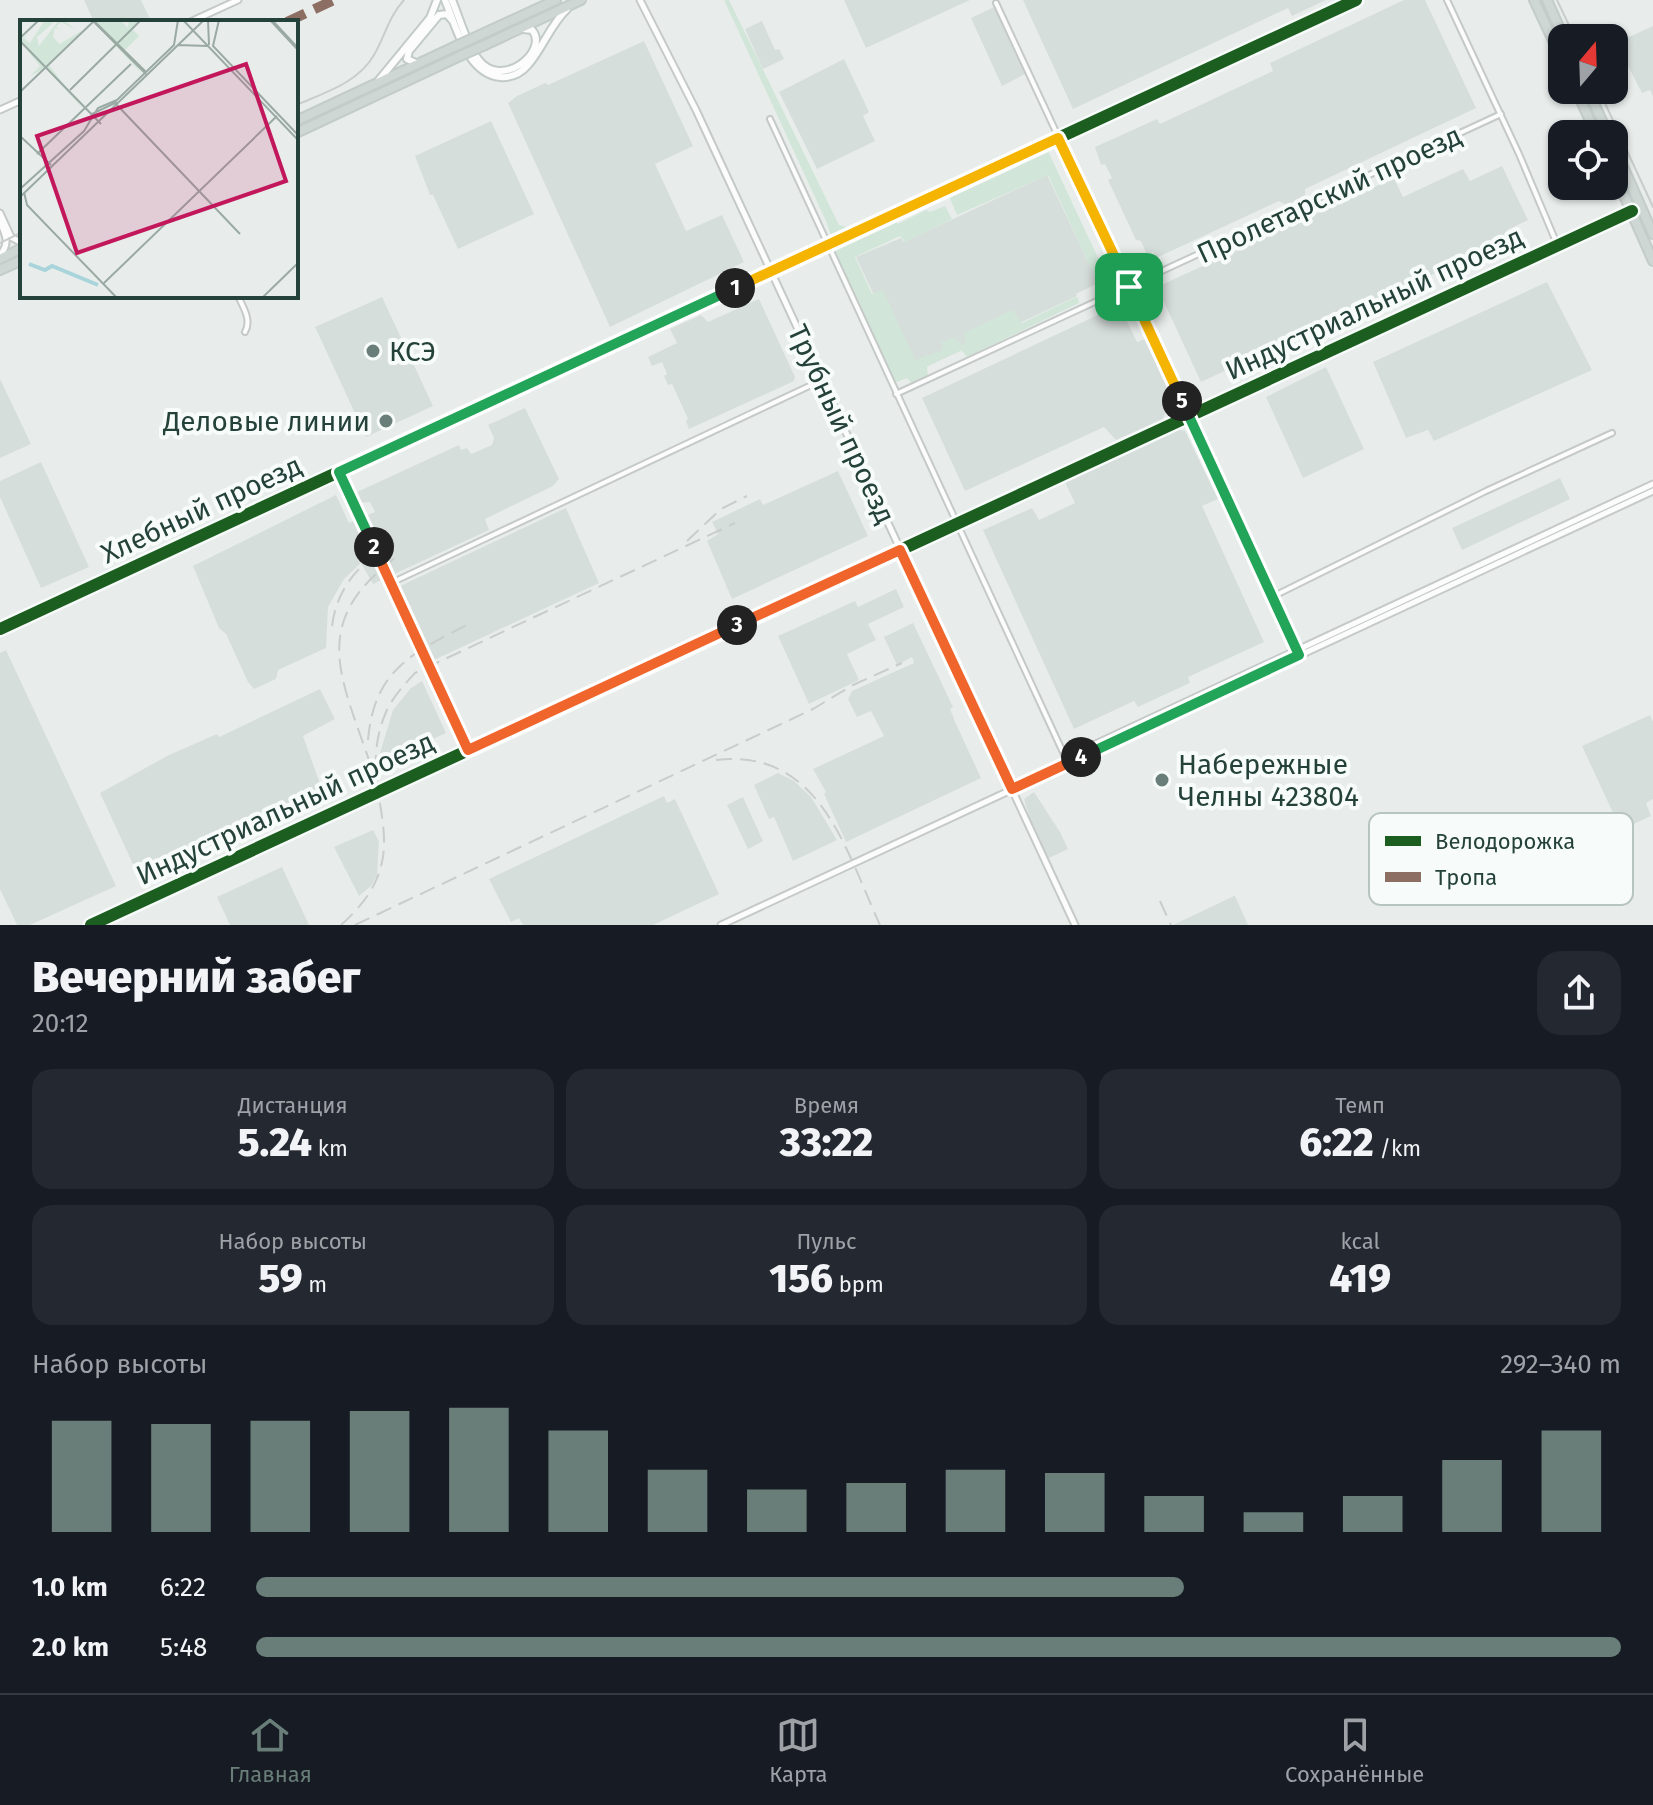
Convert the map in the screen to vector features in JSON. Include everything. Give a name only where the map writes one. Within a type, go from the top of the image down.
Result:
[{"type":"main road","points":[[376,84],[430,18],[437,0]]},
{"type":"main road","points":[[445,0],[475,64],[488,74],[505,77],[526,67],[550,28],[571,5]]},
{"type":"main road","points":[[452,0],[477,58],[492,70],[509,71],[527,57],[537,36],[532,30],[519,29]]},
{"type":"main road","points":[[298,132],[581,0]]},
{"type":"main road","points":[[1534,0],[1548,30]]},
{"type":"main road","points":[[1547,0],[1558,24]]},
{"type":"main road","points":[[298,120],[553,2],[557,6],[554,13]]},
{"type":"main road","points":[[418,64],[409,62],[407,55],[434,20],[443,13],[455,23]]},
{"type":"main road","points":[[1544,21],[1555,31],[1555,17]]},
{"type":"main road","points":[[1628,178],[1653,234]]},
{"type":"main road","points":[[1627,200],[1653,261]]},
{"type":"main road","points":[[0,257],[20,247]]},
{"type":"main road","points":[[0,270],[20,261]]},
{"type":"street","points":[[194,20],[238,0]]},
{"type":"street","name":"Трубный проезд","points":[[642,0],[1075,925]]},
{"type":"street","name":"Хлебный проезд","points":[[0,629],[1356,0]]},
{"type":"street","points":[[1447,0],[1557,244]]},
{"type":"street","points":[[996,3],[1298,652]]},
{"type":"street","points":[[0,110],[20,101]]},
{"type":"street","name":"Пролетарский проезд","points":[[896,394],[1501,114]]},
{"type":"street","points":[[770,119],[1067,761]]},
{"type":"street","name":"Индустриальный проезд","points":[[91,925],[1632,211]]},
{"type":"street","points":[[0,213],[8,237],[0,257]]},
{"type":"street","points":[[0,222],[8,237],[20,245]]},
{"type":"street","points":[[239,298],[247,316],[245,332]]},
{"type":"street","points":[[391,583],[822,380]]},
{"type":"street","points":[[1272,597],[1486,491],[1612,433]]},
{"type":"street","points":[[339,472],[468,750]]},
{"type":"street","points":[[1575,524],[1653,484]]},
{"type":"street","points":[[721,925],[1298,652],[1653,491]]},
{"type":"shaded area","points":[[84,0],[141,0],[151,20],[93,20]]},
{"type":"shaded area","points":[[844,0],[970,0],[866,48]]},
{"type":"shaded area","points":[[1023,0],[1326,0],[1292,16],[1288,8],[1073,109]]},
{"type":"shaded area","points":[[1404,0],[1425,0],[1476,108],[1305,189],[1305,197],[1291,203],[1292,206],[1279,201],[1156,258],[1153,252],[1147,255],[1141,241],[1136,240],[1108,180],[1112,178],[1105,164],[1101,165],[1095,147],[1157,119],[1160,124],[1273,71],[1270,63]]},
{"type":"shaded area","points":[[994,7],[1025,74],[1002,86],[971,18]]},
{"type":"shaded area","points":[[762,21],[775,50],[779,49],[784,59],[763,69],[745,29]]},
{"type":"shaded area","points":[[1653,26],[1653,96],[1650,90],[1642,93],[1628,66],[1628,37]]},
{"type":"shaded area","points":[[644,41],[693,146],[655,164],[686,231],[722,215],[744,262],[610,327],[508,103],[543,84],[548,85]]},
{"type":"shaded area","points":[[844,59],[869,112],[863,116],[875,141],[817,169],[779,92]]},
{"type":"shaded area","points":[[491,121],[534,214],[458,249],[433,195],[430,195],[415,156]]},
{"type":"shaded area","points":[[1502,166],[1528,220],[1507,230],[1511,238],[1201,382],[1157,287],[1394,178],[1403,197],[1463,169],[1470,181]]},
{"type":"shaded area","points":[[1047,175],[1098,283],[1077,296],[911,374],[856,257],[901,238],[904,242]]},
{"type":"shaded area","points":[[1547,282],[1592,370],[1434,441],[1428,430],[1406,438],[1373,362]]},
{"type":"shaded area","points":[[382,297],[433,406],[366,437],[315,327]]},
{"type":"shaded area","points":[[759,299],[795,377],[794,381],[689,429],[688,419],[672,384],[668,385],[664,376],[667,374],[662,362],[652,366],[648,357],[677,343],[670,329],[701,315],[708,322]]},
{"type":"shaded area","points":[[1119,305],[1137,342],[1145,339],[1172,397],[1163,419],[1116,440],[1104,427],[965,491],[922,398]]},
{"type":"shaded area","points":[[1326,367],[1364,449],[1303,478],[1266,397]]},
{"type":"shaded area","points":[[0,379],[31,444],[0,458]]},
{"type":"shaded area","points":[[525,408],[559,479],[553,486],[485,519],[489,530],[373,584],[361,563],[344,579],[328,607],[326,648],[278,670],[276,679],[254,689],[226,634],[219,628],[193,566],[336,495],[349,523],[375,512],[370,502],[358,503],[355,493],[459,445],[461,450],[467,448],[471,454],[492,445],[494,438],[488,425]]},
{"type":"shaded area","points":[[1175,429],[1185,431],[1218,499],[1202,506],[1264,642],[1188,677],[1190,683],[1138,707],[1134,701],[1074,729],[983,530],[1032,508],[1039,520],[1075,503],[1066,479]]},
{"type":"shaded area","points":[[41,462],[89,567],[41,588],[0,497],[0,481]]},
{"type":"shaded area","points":[[838,471],[868,536],[732,599],[707,541],[718,534],[712,522],[760,499],[763,505]]},
{"type":"shaded area","points":[[1560,478],[1570,499],[1462,550],[1452,528]]},
{"type":"shaded area","points":[[566,508],[599,583],[432,661],[398,587]]},
{"type":"shaded area","points":[[896,589],[904,607],[868,624],[876,640],[847,654],[859,680],[809,704],[778,636],[855,601],[858,607]]},
{"type":"shaded area","points":[[913,623],[953,707],[950,709],[981,778],[846,842],[813,769],[884,736],[871,711],[857,717],[848,699],[852,691],[914,663],[912,657],[897,665],[884,637]]},
{"type":"shaded area","points":[[6,650],[116,886],[30,925],[17,925],[0,889],[0,653]]},
{"type":"shaded area","points":[[422,681],[446,733],[382,763],[380,753],[393,710],[411,688]]},
{"type":"shaded area","points":[[320,689],[335,719],[303,736],[323,792],[256,819],[138,875],[100,793],[169,755],[217,734],[219,737]]},
{"type":"shaded area","points":[[1650,715],[1653,722],[1653,799],[1646,803],[1651,816],[1633,824],[1633,813],[1613,813],[1582,746]]},
{"type":"shaded area","points":[[778,773],[794,781],[811,797],[837,840],[793,861],[774,817],[769,819],[754,785]]},
{"type":"shaded area","points":[[1034,792],[1068,849],[1047,859],[1024,799]]},
{"type":"shaded area","points":[[664,796],[667,803],[675,799],[719,894],[653,925],[523,925],[519,918],[511,922],[489,879]]},
{"type":"shaded area","points":[[743,797],[763,841],[748,849],[727,805]]},
{"type":"shaded area","points":[[373,830],[379,841],[377,875],[371,886],[359,896],[334,847]]},
{"type":"shaded area","points":[[282,867],[309,925],[230,925],[217,897]]},
{"type":"shaded area","points":[[1234,896],[1248,925],[1173,925]]},
{"type":"green space","points":[[724,0],[729,0],[839,225],[848,227],[963,174],[966,180],[833,241]]},
{"type":"green space","points":[[1043,147],[1047,149],[1100,262],[1120,276],[1118,287],[1111,291],[1101,290],[1048,175],[957,215],[948,194],[950,190]]},
{"type":"green space","points":[[945,206],[952,219],[905,242],[900,236],[855,257],[872,294],[883,290],[915,360],[943,350],[942,342],[953,337],[963,345],[966,341],[964,333],[1012,310],[1022,323],[1076,297],[1079,303],[967,357],[961,350],[927,366],[928,377],[912,384],[907,378],[897,382],[833,246],[893,217],[898,224],[926,210],[930,212]]},
{"type":"tram line","points":[[298,104],[340,86],[359,73],[374,55],[404,0]]},
{"type":"tram line","points":[[1557,0],[1568,24]]},
{"type":"tram line","points":[[1605,104],[1653,207]]},
{"type":"tram line","points":[[0,243],[20,233]]},
{"type":"railway","points":[[687,541],[721,509],[747,496]]},
{"type":"railway","points":[[341,925],[366,897],[380,871],[384,846],[376,770],[377,742],[386,712],[415,673],[735,523]]},
{"type":"railway","points":[[332,626],[339,599],[353,576],[372,558],[395,544]]},
{"type":"railway","points":[[371,766],[342,677],[339,652],[342,627],[352,604],[370,580],[399,555]]},
{"type":"railway","points":[[368,740],[378,696],[399,667],[430,645],[469,624]]},
{"type":"railway","points":[[355,925],[813,709],[853,685],[902,663]]},
{"type":"railway","points":[[716,760],[751,761],[781,770],[804,787],[824,810],[840,836],[880,925]]},
{"type":"railway","points":[[1160,901],[1171,925]]},
{"type":"marked path","points":[[291,20],[334,0]]},
{"type":"cycle path","points":[[0,629],[1356,0]]},
{"type":"cycle path","points":[[91,925],[1632,211]]},
{"type":"place","name":"КСЭ","points":[[373,351]]},
{"type":"place","name":"Деловые линии","points":[[386,421]]},
{"type":"place","name":"Набережные Челны 423804","points":[[1162,780]]},
{"type":"route","points":[[1058,138],[1129,287],[1299,655],[1012,789],[900,550],[468,750],[339,472],[1058,138]]}]
